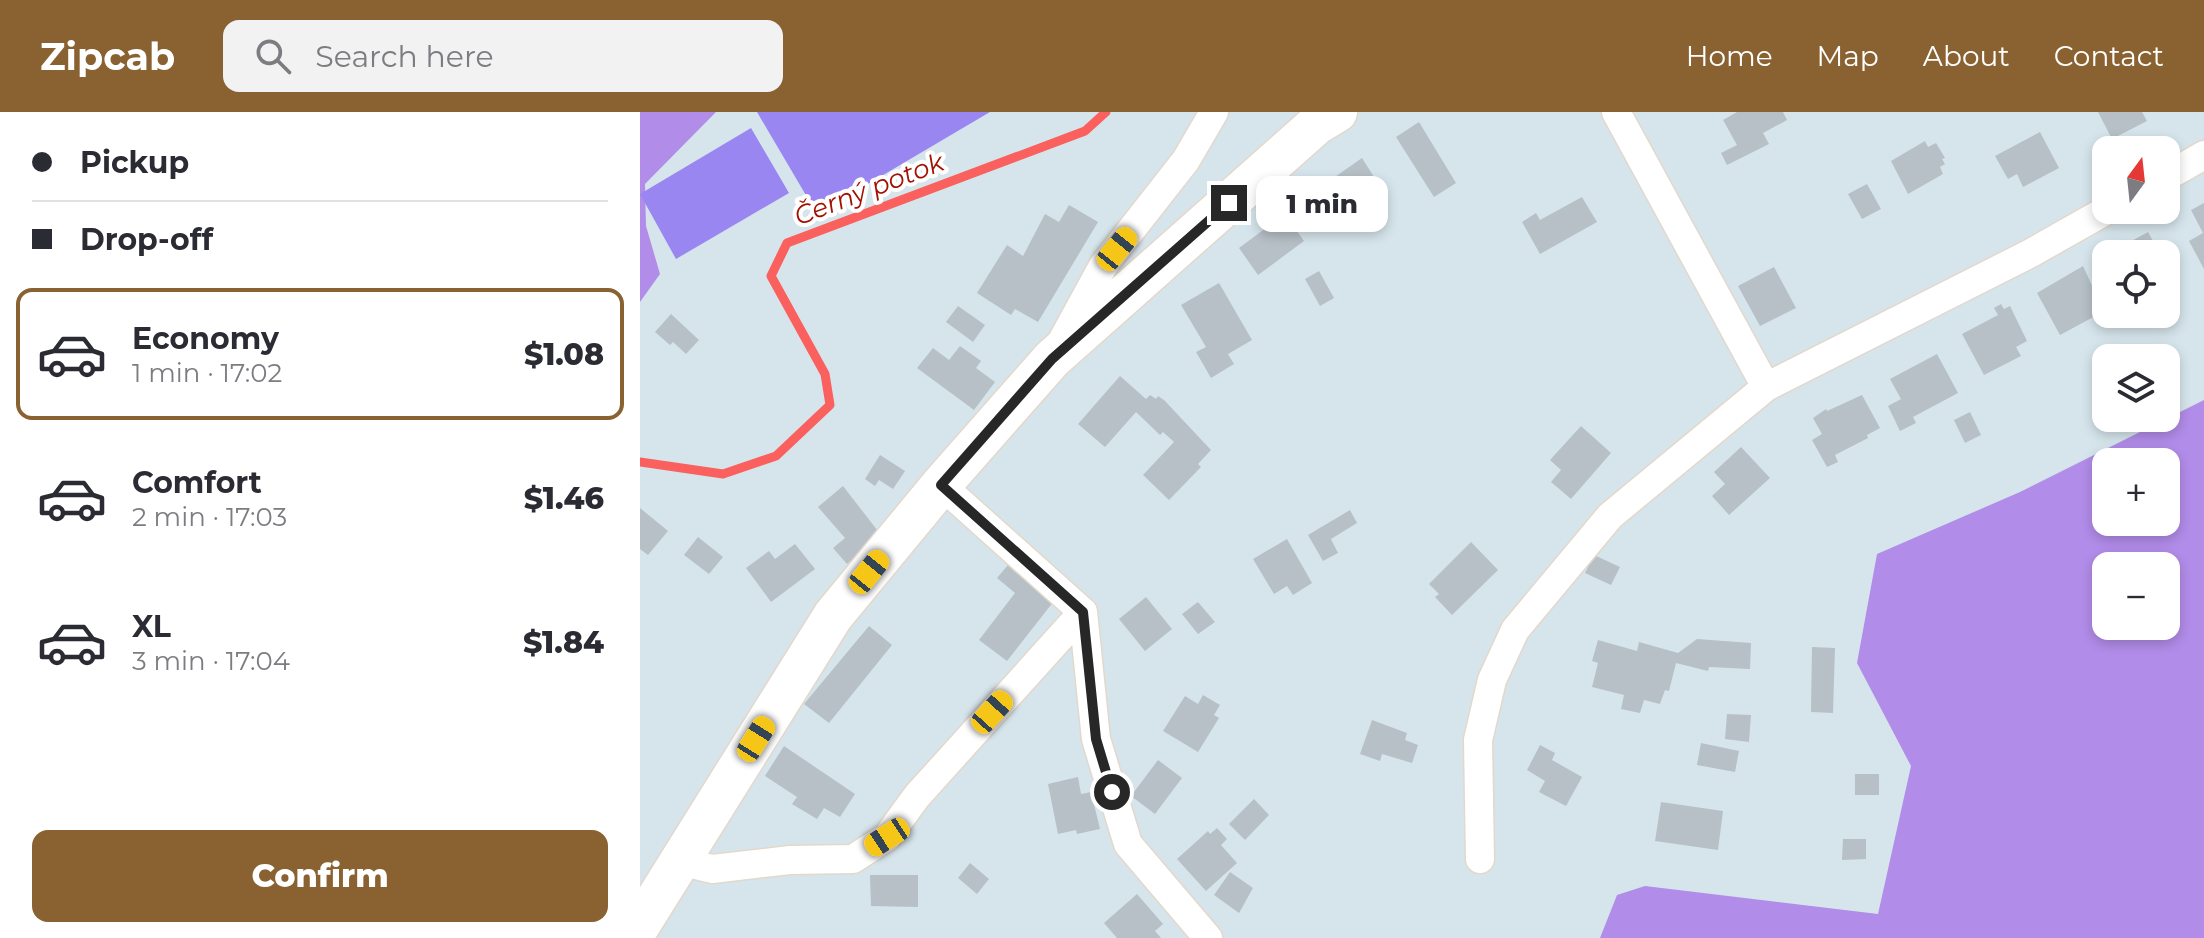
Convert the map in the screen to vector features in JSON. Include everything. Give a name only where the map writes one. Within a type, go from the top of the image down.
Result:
[{"type":"street","points":[[1052,359],[1103,266],[1186,160],[1214,112]]},
{"type":"street","points":[[640,925],[833,616],[941,485],[1052,359],[1317,124],[1337,112]]},
{"type":"street","points":[[1616,112],[1766,387]]},
{"type":"street","points":[[2180,169],[2204,155]]},
{"type":"street","points":[[1480,859],[1478,740],[1492,680],[1515,630],[1610,516],[1766,387],[2031,253],[2092,218]]},
{"type":"street","points":[[941,485],[1083,612],[1096,739],[1128,844],[1208,938]]},
{"type":"street","points":[[679,861],[712,869],[790,860],[853,859],[887,837],[917,796],[1083,612]]},
{"type":"shaded area","points":[[640,112],[716,112],[645,184],[646,226],[660,274],[640,302]]},
{"type":"shaded area","points":[[757,112],[990,112],[817,214]]},
{"type":"shaded area","points":[[751,128],[789,193],[676,259],[640,194]]},
{"type":"shaded area","points":[[2204,400],[2204,938],[1600,938],[1617,895],[1645,886],[1878,914],[1911,766],[1857,663],[1877,554],[2020,492],[2092,456],[2092,536],[2180,536],[2180,448],[2108,448],[2140,432],[2180,432],[2180,412]]},
{"type":"building","points":[[1737,112],[1783,112],[1787,120],[1763,133],[1769,144],[1727,165],[1721,153],[1737,145],[1723,120]]},
{"type":"building","points":[[2098,112],[2142,112],[2147,121],[2118,136],[2110,136]]},
{"type":"building","points":[[1419,122],[1456,183],[1434,197],[1396,137]]},
{"type":"building","points":[[2040,132],[2059,168],[2023,187],[2017,174],[2008,179],[1995,156]]},
{"type":"building","points":[[1925,141],[1928,147],[1936,143],[1945,158],[1942,159],[1945,164],[1940,167],[1943,174],[1908,194],[1891,161]]},
{"type":"building","points":[[1362,158],[1379,185],[1355,202],[1360,210],[1348,219],[1342,211],[1324,224],[1305,198]]},
{"type":"building","points":[[1867,184],[1881,209],[1862,219],[1848,194]]},
{"type":"building","points":[[1582,197],[1597,222],[1540,254],[1522,222],[1536,213],[1540,220]]},
{"type":"building","points":[[2204,203],[2204,269],[2189,241],[2203,233],[2191,210]]},
{"type":"building","points":[[1069,205],[1098,222],[1038,322],[1015,309],[1011,315],[977,293],[1007,245],[1023,256],[1045,214],[1059,222]]},
{"type":"building","points":[[1285,214],[1304,241],[1258,275],[1239,248]]},
{"type":"building","points":[[2148,232],[2152,240],[2133,240]]},
{"type":"building","points":[[2083,266],[2092,286],[2092,318],[2060,335],[2037,293]]},
{"type":"building","points":[[1774,267],[1796,308],[1760,326],[1738,286]]},
{"type":"building","points":[[1319,271],[1334,298],[1320,306],[1305,279]]},
{"type":"building","points":[[1219,283],[1252,340],[1228,354],[1234,364],[1211,378],[1196,352],[1206,347],[1181,305]]},
{"type":"building","points":[[2001,304],[2004,309],[2010,306],[2027,341],[2016,347],[2021,356],[1984,375],[1962,334],[1998,315],[1994,308]]},
{"type":"building","points":[[958,306],[985,325],[973,342],[946,322]]},
{"type":"building","points":[[671,314],[699,340],[686,354],[655,332]]},
{"type":"building","points":[[960,346],[981,361],[976,368],[995,382],[974,410],[917,368],[933,348],[949,360]]},
{"type":"building","points":[[1937,354],[1958,393],[1913,417],[1916,423],[1900,431],[1888,406],[1901,399],[1890,379]]},
{"type":"building","points":[[1120,376],[1146,399],[1150,395],[1164,400],[1211,450],[1198,464],[1201,467],[1169,500],[1143,475],[1174,442],[1163,432],[1160,435],[1136,412],[1105,447],[1078,424]]},
{"type":"building","points":[[1862,395],[1880,428],[1867,435],[1868,438],[1835,455],[1838,462],[1827,467],[1812,440],[1822,434],[1813,418],[1826,409]]},
{"type":"building","points":[[1970,412],[1981,435],[1965,443],[1954,420]]},
{"type":"building","points":[[1581,426],[1611,453],[1571,499],[1551,482],[1561,470],[1550,460]]},
{"type":"building","points":[[1741,447],[1770,478],[1729,515],[1712,496],[1725,484],[1714,472]]},
{"type":"building","points":[[880,455],[905,471],[893,489],[879,480],[875,486],[865,479]]},
{"type":"building","points":[[843,486],[881,535],[847,564],[833,548],[845,538],[818,507]]},
{"type":"building","points":[[640,508],[668,531],[648,555],[640,549]]},
{"type":"building","points":[[1350,510],[1357,523],[1331,539],[1338,553],[1323,561],[1308,535]]},
{"type":"building","points":[[698,537],[723,557],[709,574],[684,555]]},
{"type":"building","points":[[1287,539],[1312,583],[1293,595],[1287,586],[1274,594],[1253,559]]},
{"type":"building","points":[[1471,542],[1498,570],[1452,615],[1435,597],[1439,594],[1429,584]]},
{"type":"building","points":[[795,544],[815,569],[771,602],[746,568],[769,551],[775,559]]},
{"type":"building","points":[[1594,555],[1620,567],[1611,585],[1585,573]]},
{"type":"building","points":[[1008,565],[1054,601],[1007,661],[979,640],[1015,593],[997,578]]},
{"type":"building","points":[[1146,597],[1172,629],[1145,651],[1119,619]]},
{"type":"building","points":[[1198,602],[1215,622],[1198,634],[1182,614]]},
{"type":"building","points":[[869,626],[892,645],[829,723],[804,704]]},
{"type":"building","points":[[1697,639],[1751,643],[1750,669],[1709,667],[1708,671],[1676,663],[1669,691],[1665,690],[1660,704],[1644,700],[1640,713],[1621,709],[1624,695],[1592,687],[1598,663],[1592,661],[1598,640],[1637,651],[1639,642],[1678,653]]},
{"type":"building","points":[[1812,647],[1835,648],[1833,713],[1811,712]]},
{"type":"building","points":[[1203,695],[1220,705],[1214,715],[1219,718],[1198,752],[1163,731],[1185,696],[1198,704]]},
{"type":"building","points":[[1727,714],[1751,715],[1749,742],[1725,739]]},
{"type":"building","points":[[1372,720],[1407,733],[1405,740],[1418,745],[1412,763],[1382,754],[1380,761],[1360,754]]},
{"type":"building","points":[[1701,743],[1739,751],[1735,772],[1697,765]]},
{"type":"building","points":[[1540,745],[1555,753],[1552,760],[1582,777],[1566,806],[1539,792],[1545,781],[1527,770]]},
{"type":"building","points":[[784,746],[855,794],[840,817],[824,808],[817,819],[792,804],[797,797],[765,776]]},
{"type":"building","points":[[1158,760],[1182,778],[1155,814],[1131,796]]},
{"type":"building","points":[[1855,774],[1879,774],[1879,795],[1855,795]]},
{"type":"building","points":[[1078,777],[1081,794],[1091,792],[1100,829],[1058,834],[1048,784]]},
{"type":"building","points":[[1254,799],[1269,815],[1245,840],[1229,824]]},
{"type":"building","points":[[1661,802],[1723,811],[1718,850],[1655,841]]},
{"type":"building","points":[[1217,828],[1227,839],[1221,845],[1237,863],[1206,891],[1177,859],[1208,831],[1210,834]]},
{"type":"building","points":[[1843,839],[1866,839],[1866,859],[1842,860]]},
{"type":"building","points":[[970,863],[989,879],[977,894],[958,878]]},
{"type":"building","points":[[1230,872],[1253,888],[1239,913],[1214,895]]},
{"type":"building","points":[[870,875],[918,875],[918,907],[871,906]]},
{"type":"building","points":[[1137,894],[1163,924],[1155,931],[1161,938],[1117,938],[1104,923]]},
{"type":"waterway","name":"Černý potok","points":[[640,462],[723,474],[776,456],[830,405],[825,374],[771,276],[787,243],[1085,131],[1106,112]]},
{"type":"route","points":[[1112,792],[1096,739],[1083,612],[941,485],[1052,359],[1229,203]]}]
